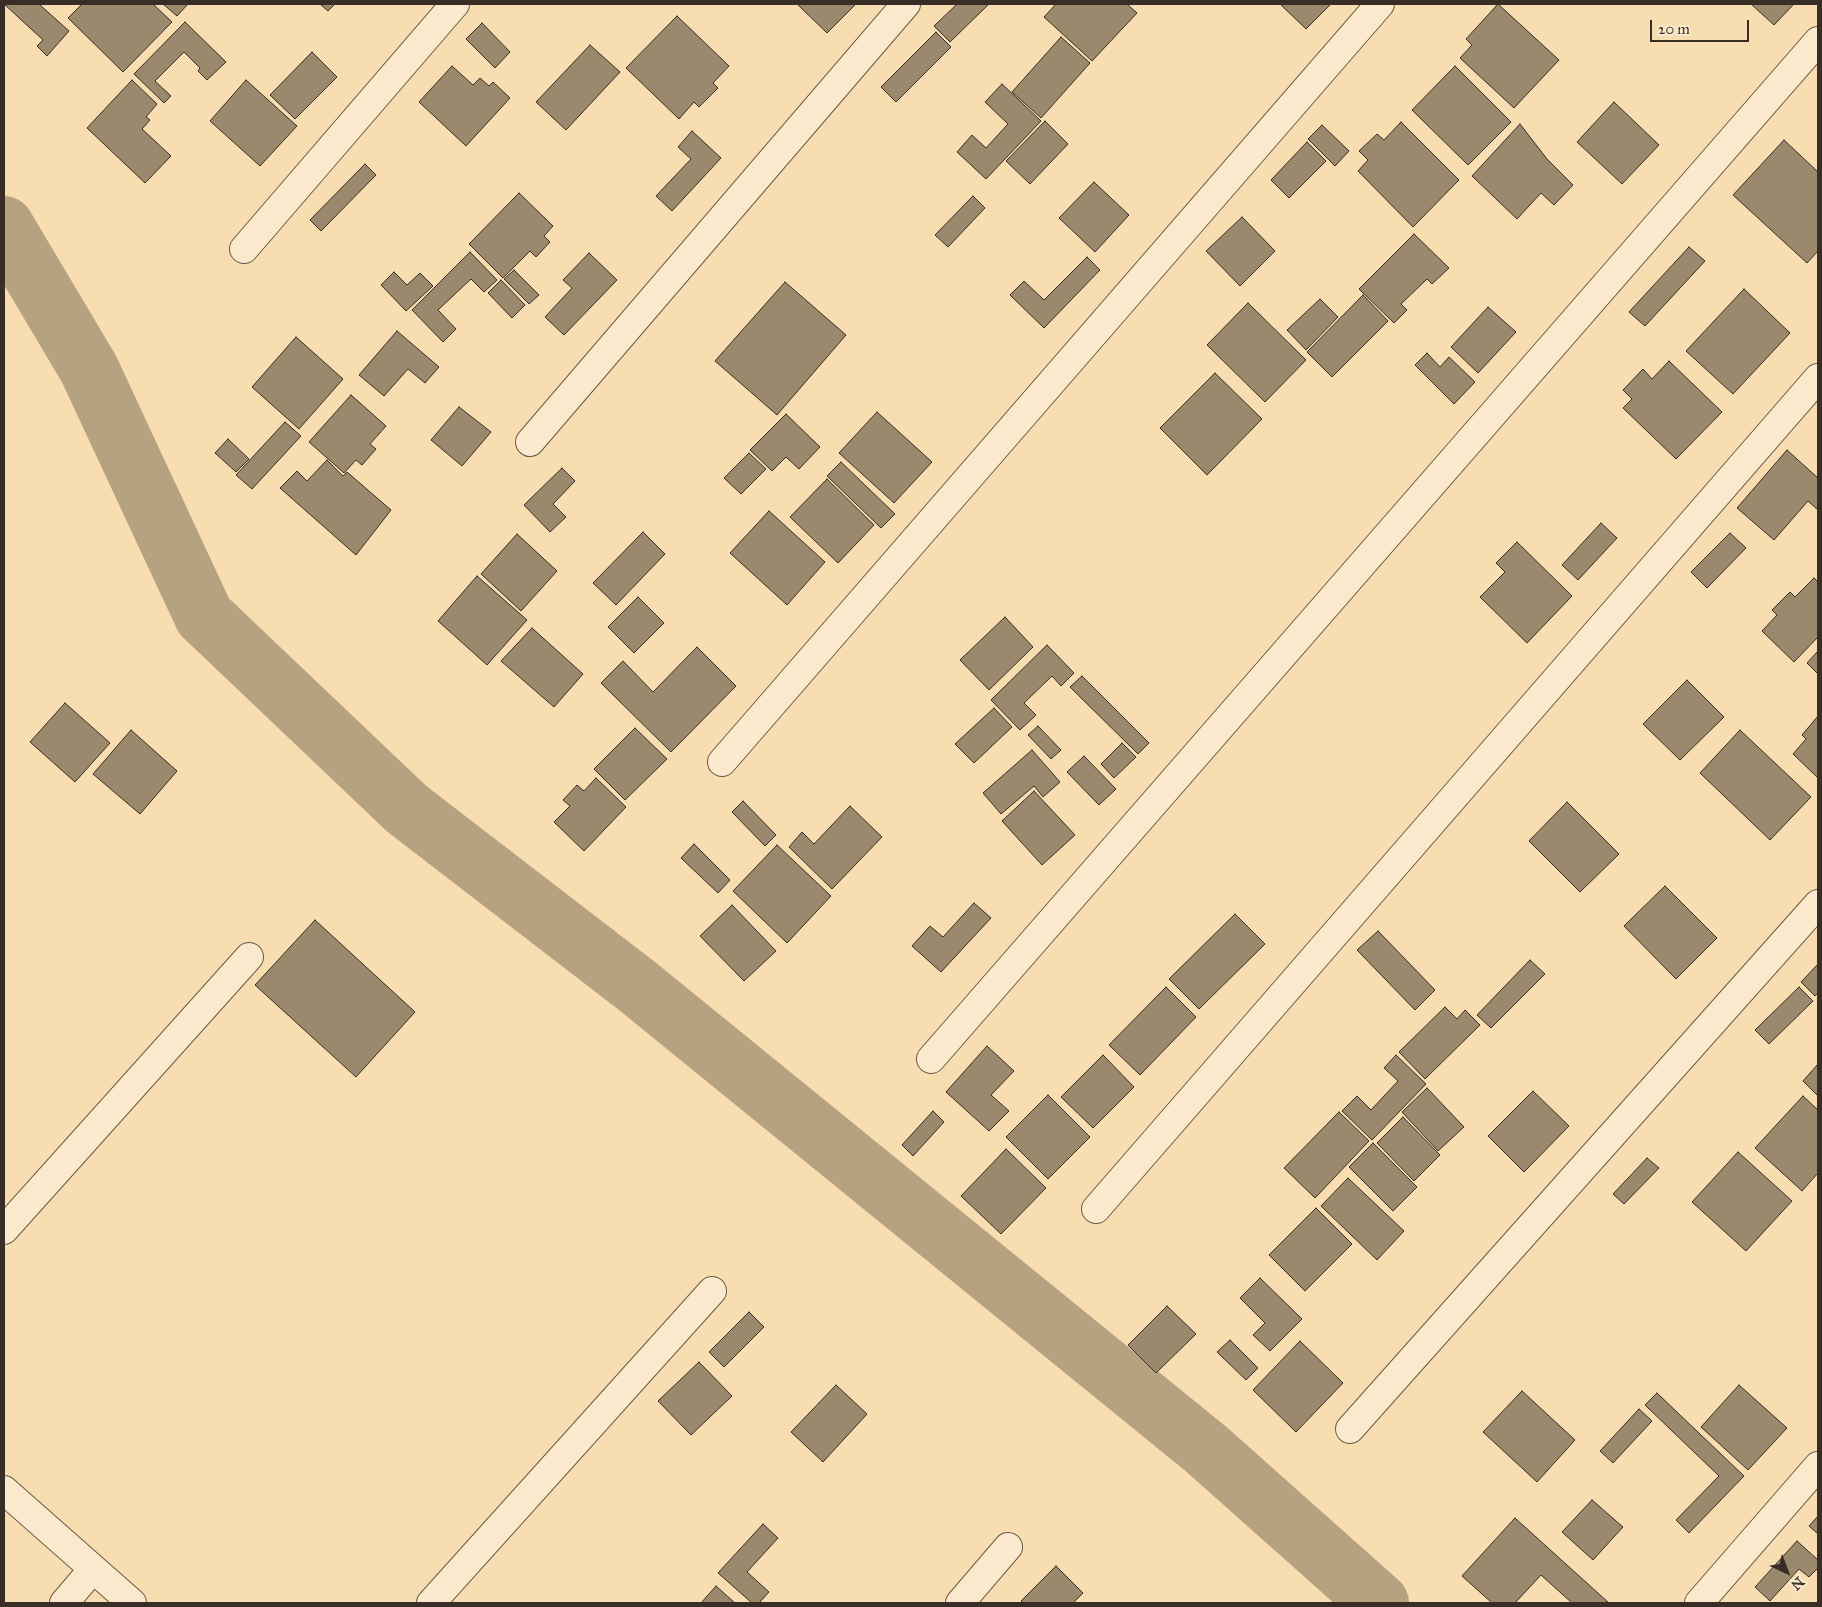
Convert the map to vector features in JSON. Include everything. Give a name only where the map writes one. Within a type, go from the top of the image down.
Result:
[{"type":"street","points":[[244,250],[455,4]]},
{"type":"street","points":[[530,442],[906,4]]},
{"type":"street","points":[[722,762],[1380,4]]},
{"type":"street","points":[[931,1059],[1818,41]]},
{"type":"street","points":[[1096,1209],[1818,378]]},
{"type":"street","points":[[1350,1429],[1818,904]]},
{"type":"street","points":[[4,1230],[249,957]]},
{"type":"street","points":[[431,1603],[712,1291]]},
{"type":"street","points":[[1699,1603],[1818,1466]]},
{"type":"street","points":[[4,1490],[132,1603]]},
{"type":"street","points":[[960,1603],[1008,1548]]},
{"type":"street","points":[[64,1603],[94,1569]]},
{"type":"building","points":[[4,4],[39,4],[69,31],[47,56],[37,46],[43,40]]},
{"type":"building","points":[[82,4],[153,4],[172,22],[123,72],[68,18]]},
{"type":"building","points":[[163,4],[188,4],[177,16]]},
{"type":"building","points":[[320,4],[335,4],[328,11]]},
{"type":"building","points":[[797,4],[856,4],[827,33]]},
{"type":"building","points":[[957,4],[989,4],[950,42],[934,26]]},
{"type":"building","points":[[1056,4],[1127,4],[1137,13],[1092,61],[1044,17]]},
{"type":"building","points":[[1280,4],[1331,4],[1306,29]]},
{"type":"building","points":[[1498,4],[1559,60],[1514,108],[1460,58],[1472,45],[1466,39]]},
{"type":"building","points":[[1751,4],[1794,4],[1774,25]]},
{"type":"building","points":[[677,16],[729,66],[713,83],[718,88],[699,107],[694,102],[679,119],[626,68]]},
{"type":"building","points":[[185,22],[226,62],[207,80],[198,71],[200,68],[184,52],[155,81],[171,96],[164,103],[134,74]]},
{"type":"building","points":[[482,23],[510,52],[495,68],[466,39]]},
{"type":"building","points":[[936,32],[951,47],[896,102],[881,87]]},
{"type":"building","points":[[1061,37],[1090,63],[1041,118],[1012,92]]},
{"type":"building","points":[[590,45],[620,72],[566,130],[536,102]]},
{"type":"building","points":[[312,52],[337,77],[295,119],[270,95]]},
{"type":"building","points":[[452,66],[473,85],[480,78],[489,86],[493,82],[510,98],[466,146],[419,102]]},
{"type":"building","points":[[1455,66],[1511,122],[1468,165],[1412,110]]},
{"type":"building","points":[[132,80],[157,104],[146,117],[150,120],[142,129],[171,156],[145,183],[87,128]]},
{"type":"building","points":[[246,80],[297,126],[260,166],[210,121]]},
{"type":"building","points":[[1002,84],[1041,121],[986,179],[957,152],[972,135],[986,148],[1008,124],[985,102]]},
{"type":"building","points":[[1614,102],[1659,145],[1622,184],[1577,142]]},
{"type":"building","points":[[1045,121],[1068,144],[1030,184],[1006,161]]},
{"type":"building","points":[[1401,122],[1459,180],[1413,227],[1358,171],[1368,160],[1359,151],[1377,134],[1384,140]]},
{"type":"building","points":[[1520,124],[1547,159],[1573,185],[1554,205],[1541,193],[1517,219],[1472,176]]},
{"type":"building","points":[[1322,125],[1349,151],[1335,166],[1308,139]]},
{"type":"building","points":[[692,131],[721,158],[672,211],[656,196],[691,159],[678,147]]},
{"type":"building","points":[[1784,140],[1818,172],[1818,251],[1807,263],[1733,195]]},
{"type":"building","points":[[1307,142],[1326,161],[1289,198],[1271,180]]},
{"type":"building","points":[[365,164],[376,175],[321,231],[310,220]]},
{"type":"building","points":[[1094,182],[1129,215],[1095,252],[1059,218]]},
{"type":"building","points":[[519,193],[553,226],[544,236],[550,242],[536,257],[530,251],[503,278],[469,244]]},
{"type":"building","points":[[973,196],[985,208],[948,247],[935,235]]},
{"type":"building","points":[[1242,217],[1275,251],[1240,286],[1206,251]]},
{"type":"building","points":[[1414,234],[1449,268],[1432,284],[1427,279],[1401,304],[1407,310],[1394,323],[1359,289]]},
{"type":"building","points":[[1689,247],[1705,261],[1645,326],[1629,312]]},
{"type":"building","points":[[470,252],[497,280],[484,292],[471,279],[438,310],[456,329],[443,342],[412,310]]},
{"type":"building","points":[[589,253],[617,280],[564,335],[545,317],[572,288],[563,280]]},
{"type":"building","points":[[1087,257],[1100,270],[1044,328],[1010,295],[1024,281],[1044,300]]},
{"type":"building","points":[[514,270],[539,295],[529,304],[504,279]]},
{"type":"building","points":[[394,272],[407,285],[420,273],[433,286],[406,311],[381,285]]},
{"type":"building","points":[[501,280],[525,305],[512,318],[488,293]]},
{"type":"building","points":[[785,282],[846,335],[777,415],[715,361]]},
{"type":"building","points":[[1744,289],[1790,333],[1733,394],[1686,351]]},
{"type":"building","points":[[1363,295],[1388,321],[1332,377],[1307,352]]},
{"type":"building","points":[[1320,299],[1338,317],[1306,350],[1287,330]]},
{"type":"building","points":[[1248,303],[1306,360],[1265,402],[1207,345]]},
{"type":"building","points":[[1488,307],[1516,332],[1478,373],[1451,347]]},
{"type":"building","points":[[397,331],[439,367],[425,383],[408,369],[384,396],[359,375]]},
{"type":"building","points":[[296,337],[343,379],[299,429],[252,387]]},
{"type":"building","points":[[1427,353],[1440,367],[1449,357],[1475,382],[1454,404],[1415,365]]},
{"type":"building","points":[[1669,361],[1722,412],[1676,459],[1623,408],[1632,399],[1623,390],[1643,369],[1652,379]]},
{"type":"building","points":[[1215,373],[1262,419],[1207,475],[1160,428]]},
{"type":"building","points":[[351,395],[386,426],[370,444],[376,449],[362,465],[356,460],[344,473],[309,442]]},
{"type":"building","points":[[459,407],[491,432],[462,466],[431,440]]},
{"type":"building","points":[[877,412],[932,462],[894,503],[839,453]]},
{"type":"building","points":[[786,414],[820,447],[799,469],[786,457],[772,471],[750,450]]},
{"type":"building","points":[[285,422],[301,436],[252,489],[236,475]]},
{"type":"building","points":[[228,439],[249,459],[236,472],[215,453]]},
{"type":"building","points":[[1787,450],[1818,478],[1818,510],[1808,501],[1774,540],[1737,508]]},
{"type":"building","points":[[749,453],[766,469],[741,494],[724,478]]},
{"type":"building","points":[[327,460],[343,476],[347,472],[391,510],[356,555],[280,488],[297,471],[307,481]]},
{"type":"building","points":[[841,462],[895,514],[881,528],[827,476]]},
{"type":"building","points":[[562,468],[575,481],[553,504],[566,517],[550,532],[524,505]]},
{"type":"building","points":[[827,479],[874,525],[838,563],[790,517]]},
{"type":"building","points":[[769,511],[825,562],[787,605],[730,553]]},
{"type":"building","points":[[1601,523],[1617,538],[1578,580],[1562,565]]},
{"type":"building","points":[[643,532],[665,554],[616,605],[593,583]]},
{"type":"building","points":[[1730,533],[1746,548],[1707,588],[1691,572]]},
{"type":"building","points":[[517,534],[557,571],[521,611],[481,574]]},
{"type":"building","points":[[1517,542],[1572,596],[1527,643],[1480,597],[1505,572],[1496,563]]},
{"type":"building","points":[[477,576],[527,620],[487,665],[438,621]]},
{"type":"building","points":[[1814,578],[1818,582],[1818,637],[1794,662],[1762,631],[1777,615],[1772,610],[1790,592],[1795,597]]},
{"type":"building","points":[[638,597],[664,623],[634,653],[608,627]]},
{"type":"building","points":[[1005,617],[1033,647],[989,690],[960,660]]},
{"type":"building","points":[[532,628],[583,674],[554,707],[501,661]]},
{"type":"building","points":[[1047,645],[1074,673],[1061,686],[1052,676],[1024,703],[1036,715],[1020,730],[991,700]]},
{"type":"building","points":[[697,647],[736,686],[671,752],[601,683],[623,661],[653,692]]},
{"type":"building","points":[[1818,651],[1818,674],[1807,663]]},
{"type":"building","points":[[1082,676],[1149,743],[1138,754],[1070,687]]},
{"type":"building","points":[[1687,680],[1724,717],[1680,760],[1643,724]]},
{"type":"building","points":[[65,703],[110,743],[75,782],[30,742]]},
{"type":"building","points":[[994,708],[1012,727],[974,763],[955,744]]},
{"type":"building","points":[[1818,716],[1818,778],[1793,754],[1806,739],[1802,735]]},
{"type":"building","points":[[1038,726],[1061,750],[1051,759],[1028,735]]},
{"type":"building","points":[[635,728],[667,759],[625,800],[594,769]]},
{"type":"building","points":[[131,730],[177,771],[140,814],[93,774]]},
{"type":"building","points":[[1740,730],[1811,797],[1770,840],[1700,773]]},
{"type":"building","points":[[1122,743],[1136,757],[1114,778],[1101,764]]},
{"type":"building","points":[[1032,750],[1060,782],[1043,797],[1034,786],[1001,814],[983,793]]},
{"type":"building","points":[[1084,756],[1116,789],[1099,805],[1067,772]]},
{"type":"building","points":[[596,778],[626,807],[584,851],[554,822],[570,806],[563,800],[577,785],[584,791]]},
{"type":"building","points":[[1034,791],[1075,835],[1042,865],[1002,821]]},
{"type":"building","points":[[743,801],[776,835],[765,846],[732,812]]},
{"type":"building","points":[[1567,802],[1619,854],[1580,892],[1529,841]]},
{"type":"building","points":[[850,806],[882,837],[832,889],[789,847],[802,832],[814,844]]},
{"type":"building","points":[[694,844],[730,880],[718,893],[681,858]]},
{"type":"building","points":[[777,845],[831,896],[787,943],[733,891]]},
{"type":"building","points":[[1665,886],[1717,938],[1676,979],[1624,926]]},
{"type":"building","points":[[974,903],[991,918],[941,972],[912,946],[930,926],[943,937]]},
{"type":"building","points":[[732,905],[776,951],[744,981],[700,936]]},
{"type":"building","points":[[1235,914],[1265,944],[1199,1009],[1169,979]]},
{"type":"building","points":[[315,920],[415,1012],[356,1077],[255,985]]},
{"type":"building","points":[[1378,931],[1435,990],[1415,1010],[1357,950]]},
{"type":"building","points":[[1530,960],[1545,974],[1491,1028],[1477,1015]]},
{"type":"building","points":[[1818,964],[1818,993],[1815,996],[1801,982]]},
{"type":"building","points":[[1166,987],[1196,1017],[1140,1075],[1109,1045]]},
{"type":"building","points":[[1799,987],[1813,1001],[1769,1044],[1755,1030]]},
{"type":"building","points":[[1445,1007],[1457,1019],[1465,1010],[1480,1025],[1425,1079],[1399,1052]]},
{"type":"building","points":[[987,1046],[1014,1071],[991,1095],[1009,1111],[989,1131],[946,1092]]},
{"type":"building","points":[[1103,1055],[1134,1087],[1093,1128],[1061,1097]]},
{"type":"building","points":[[1396,1055],[1426,1084],[1372,1140],[1342,1111],[1357,1096],[1371,1110],[1398,1081],[1384,1068]]},
{"type":"building","points":[[1818,1064],[1818,1096],[1803,1081]]},
{"type":"building","points":[[1427,1088],[1464,1127],[1438,1151],[1402,1112]]},
{"type":"building","points":[[1533,1091],[1569,1126],[1524,1172],[1488,1136]]},
{"type":"building","points":[[1048,1095],[1090,1137],[1048,1179],[1006,1137]]},
{"type":"building","points":[[1803,1096],[1818,1110],[1818,1173],[1802,1191],[1755,1148]]},
{"type":"building","points":[[933,1111],[944,1122],[913,1156],[902,1145]]},
{"type":"building","points":[[1339,1112],[1369,1141],[1315,1198],[1284,1168]]},
{"type":"building","points":[[1403,1117],[1440,1155],[1414,1181],[1377,1143]]},
{"type":"building","points":[[1373,1143],[1417,1187],[1393,1211],[1349,1167]]},
{"type":"building","points":[[1006,1149],[1046,1188],[1001,1234],[961,1196]]},
{"type":"building","points":[[1738,1152],[1792,1201],[1746,1251],[1692,1202]]},
{"type":"building","points":[[1647,1158],[1659,1168],[1624,1204],[1613,1194]]},
{"type":"building","points":[[1348,1178],[1404,1231],[1377,1260],[1321,1206]]},
{"type":"building","points":[[1316,1208],[1352,1244],[1305,1291],[1269,1255]]},
{"type":"building","points":[[1260,1278],[1302,1319],[1270,1351],[1253,1335],[1265,1323],[1240,1298]]},
{"type":"building","points":[[1167,1306],[1196,1334],[1156,1373],[1128,1345]]},
{"type":"building","points":[[749,1312],[764,1327],[724,1367],[709,1352]]},
{"type":"building","points":[[1230,1340],[1258,1368],[1246,1380],[1217,1352]]},
{"type":"building","points":[[1300,1341],[1343,1383],[1296,1432],[1253,1390]]},
{"type":"building","points":[[699,1362],[732,1396],[691,1435],[658,1401]]},
{"type":"building","points":[[836,1385],[867,1414],[823,1462],[791,1432]]},
{"type":"building","points":[[1739,1385],[1787,1428],[1748,1470],[1701,1427]]},
{"type":"building","points":[[1522,1391],[1575,1440],[1537,1482],[1483,1432]]},
{"type":"building","points":[[1657,1393],[1744,1476],[1689,1533],[1676,1520],[1719,1476],[1645,1405]]},
{"type":"building","points":[[1639,1409],[1652,1421],[1613,1463],[1600,1451]]},
{"type":"building","points":[[1592,1500],[1623,1527],[1593,1560],[1562,1532]]},
{"type":"building","points":[[1818,1516],[1818,1534],[1809,1526]]},
{"type":"building","points":[[1515,1518],[1609,1603],[1572,1603],[1541,1575],[1515,1603],[1492,1603],[1462,1576]]},
{"type":"building","points":[[763,1524],[778,1538],[747,1572],[769,1592],[759,1603],[752,1603],[718,1573]]},
{"type":"building","points":[[1797,1541],[1818,1560],[1818,1568],[1809,1577],[1799,1569],[1770,1601],[1755,1587]]},
{"type":"building","points":[[1056,1566],[1083,1593],[1073,1603],[1024,1603],[1021,1601]]},
{"type":"building","points":[[716,1586],[735,1603],[701,1603]]},
{"type":"waterway","points":[[4,226],[89,369],[204,616],[407,809],[637,986],[1206,1449],[1379,1603]]}]
